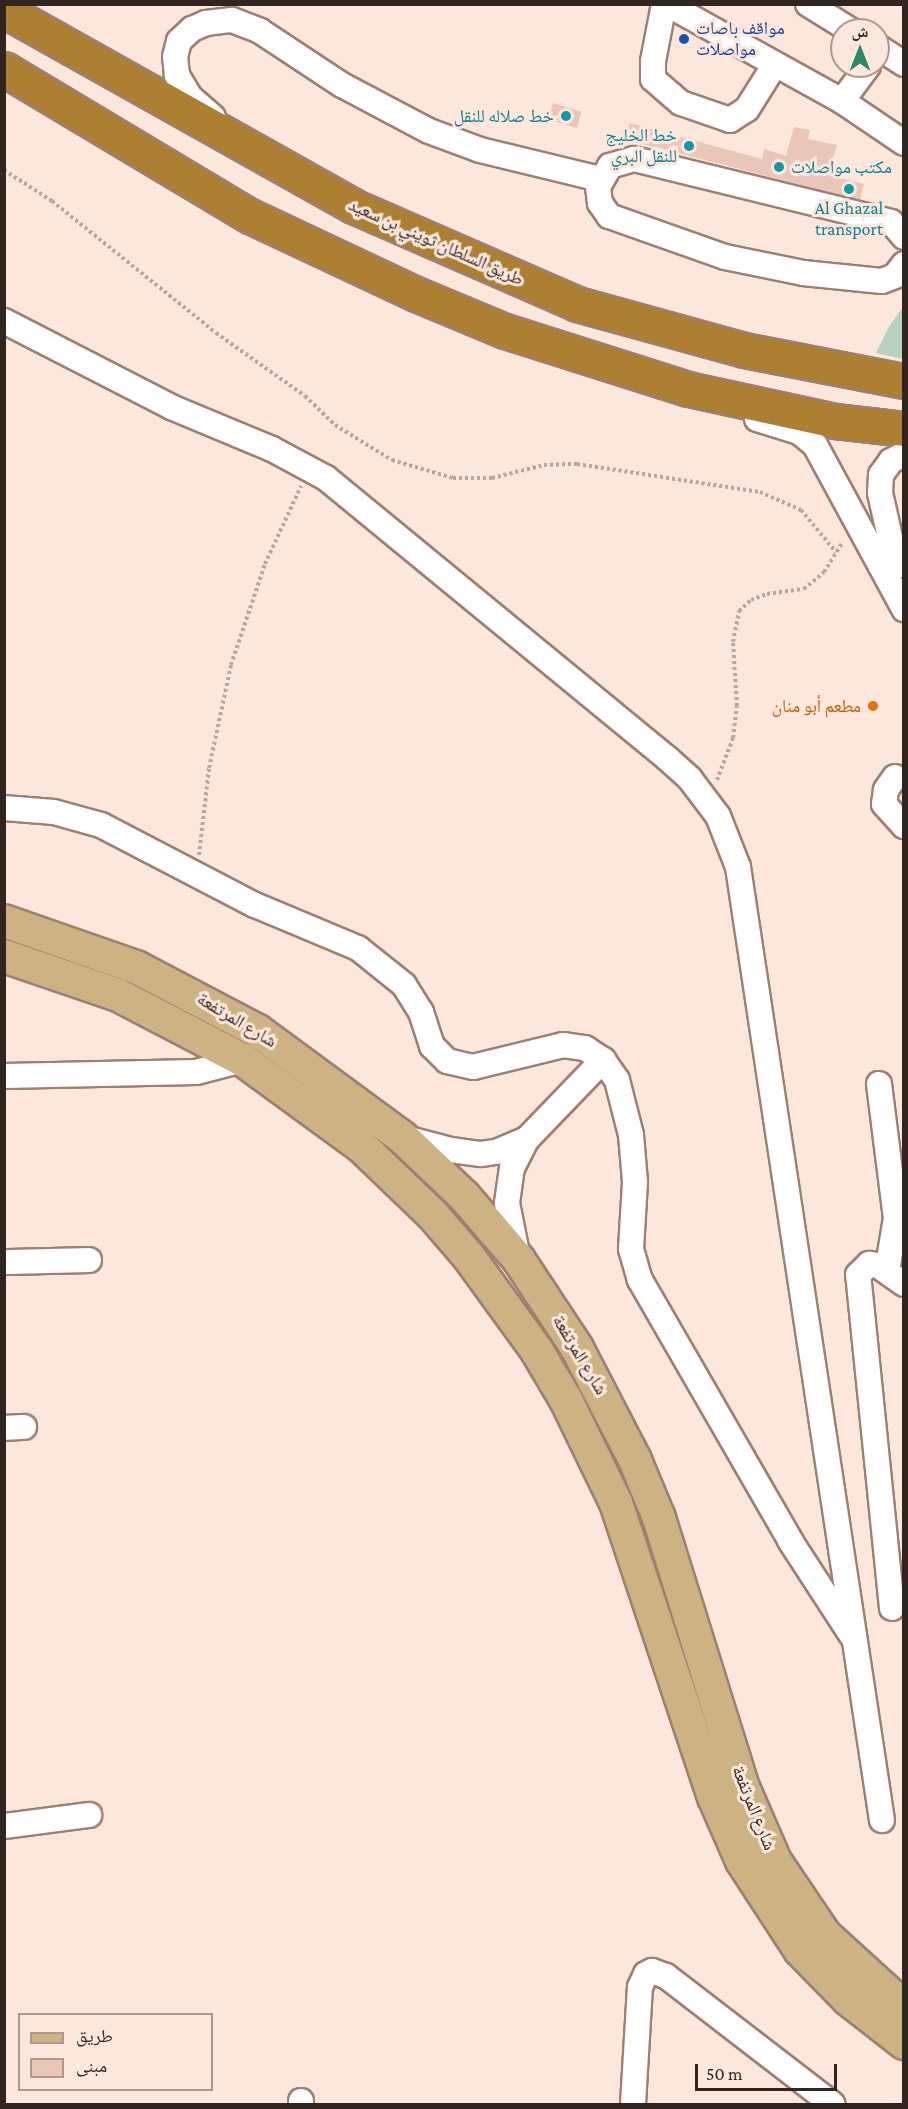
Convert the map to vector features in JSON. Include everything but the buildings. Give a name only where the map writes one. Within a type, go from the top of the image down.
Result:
[{"type":"highway","name":"طريق السلطان ثويني بن سعيد","points":[[4,10],[258,156],[353,207],[577,303],[744,350],[903,381]]},
{"type":"highway","points":[[4,69],[250,216],[416,294],[555,350],[688,389],[835,421],[903,429]]},
{"type":"main road","name":"شارع المرتفعة","points":[[4,921],[136,967],[198,997],[316,1070],[402,1137],[464,1196],[519,1260],[577,1348],[635,1460],[659,1518],[742,1785],[775,1860],[825,1935],[903,2007]]},
{"type":"main road","name":"شارع المرتفعة","points":[[4,956],[118,995],[243,1060],[323,1115],[397,1179],[469,1257],[537,1351],[566,1400],[616,1503],[714,1797],[742,1861],[800,1950],[849,2000],[903,2043]]},
{"type":"street","points":[[774,66],[747,109],[730,120],[681,103],[653,79],[653,61],[665,4],[774,66],[842,101],[903,143]]},
{"type":"street","points":[[808,4],[831,18]]},
{"type":"street","points":[[258,156],[190,97],[177,75],[179,41],[206,23],[232,20],[260,31],[342,85],[429,132],[480,150],[600,179]]},
{"type":"street","points":[[842,101],[859,78]]},
{"type":"street","points":[[899,227],[634,159],[617,162],[600,179],[598,195],[609,216],[706,251],[764,266],[842,278],[889,280],[903,266]]},
{"type":"street","points":[[4,321],[171,408],[309,468],[360,504],[667,758],[707,799],[728,836],[738,867],[882,1820]]},
{"type":"street","points":[[555,350],[611,382],[799,432],[826,461],[903,609]]},
{"type":"street","points":[[903,454],[891,461],[881,475],[880,493],[892,546],[903,566]]},
{"type":"street","points":[[899,769],[896,790],[903,804]]},
{"type":"street","points":[[899,769],[886,790],[884,804],[903,826]]},
{"type":"street","points":[[4,808],[54,812],[101,825],[266,910],[339,937],[376,960],[414,998],[432,1046],[447,1061],[473,1066],[563,1044],[585,1048],[603,1060],[617,1080],[631,1135],[635,1182],[631,1249],[640,1281],[791,1542],[855,1641]]},
{"type":"street","points":[[4,1076],[196,1072],[243,1060]]},
{"type":"street","points":[[519,1260],[507,1203],[507,1184],[527,1139],[603,1060]]},
{"type":"street","points":[[879,1084],[896,1218],[895,1278],[868,1264],[858,1275],[857,1284],[893,1513],[897,1581],[892,1608]]},
{"type":"street","points":[[402,1137],[451,1150],[481,1154],[496,1152],[527,1139]]},
{"type":"street","points":[[4,1262],[89,1260]]},
{"type":"street","points":[[4,1826],[89,1815]]},
{"type":"street","points":[[633,2104],[640,1987],[645,1974],[652,1971],[666,1976],[832,2104]]},
{"type":"path","points":[[4,170],[52,201],[216,333],[305,396],[335,425],[392,460],[453,478],[492,478],[544,465],[577,464],[760,492],[801,510],[836,552]]},
{"type":"path","points":[[198,874],[208,768],[231,664],[265,564],[309,468]]},
{"type":"path","points":[[707,799],[733,738],[737,706],[734,625],[739,611],[759,597],[804,589],[824,572],[857,521]]},
{"type":"green space","points":[[903,307],[903,359],[876,353],[890,325]]},
{"type":"place","name":"مواقف باصات مواصلات","points":[[684,39]]},
{"type":"place","name":"خط صلاله للنقل","points":[[566,116]]},
{"type":"place","name":"خط الخليج للنقل البري","points":[[689,146]]},
{"type":"place","name":"مكتب مواصلات","points":[[779,167]]},
{"type":"place","name":"Al Ghazal transport","points":[[849,189]]},
{"type":"place","name":"مطعم أبو منان","points":[[873,706]]}]
